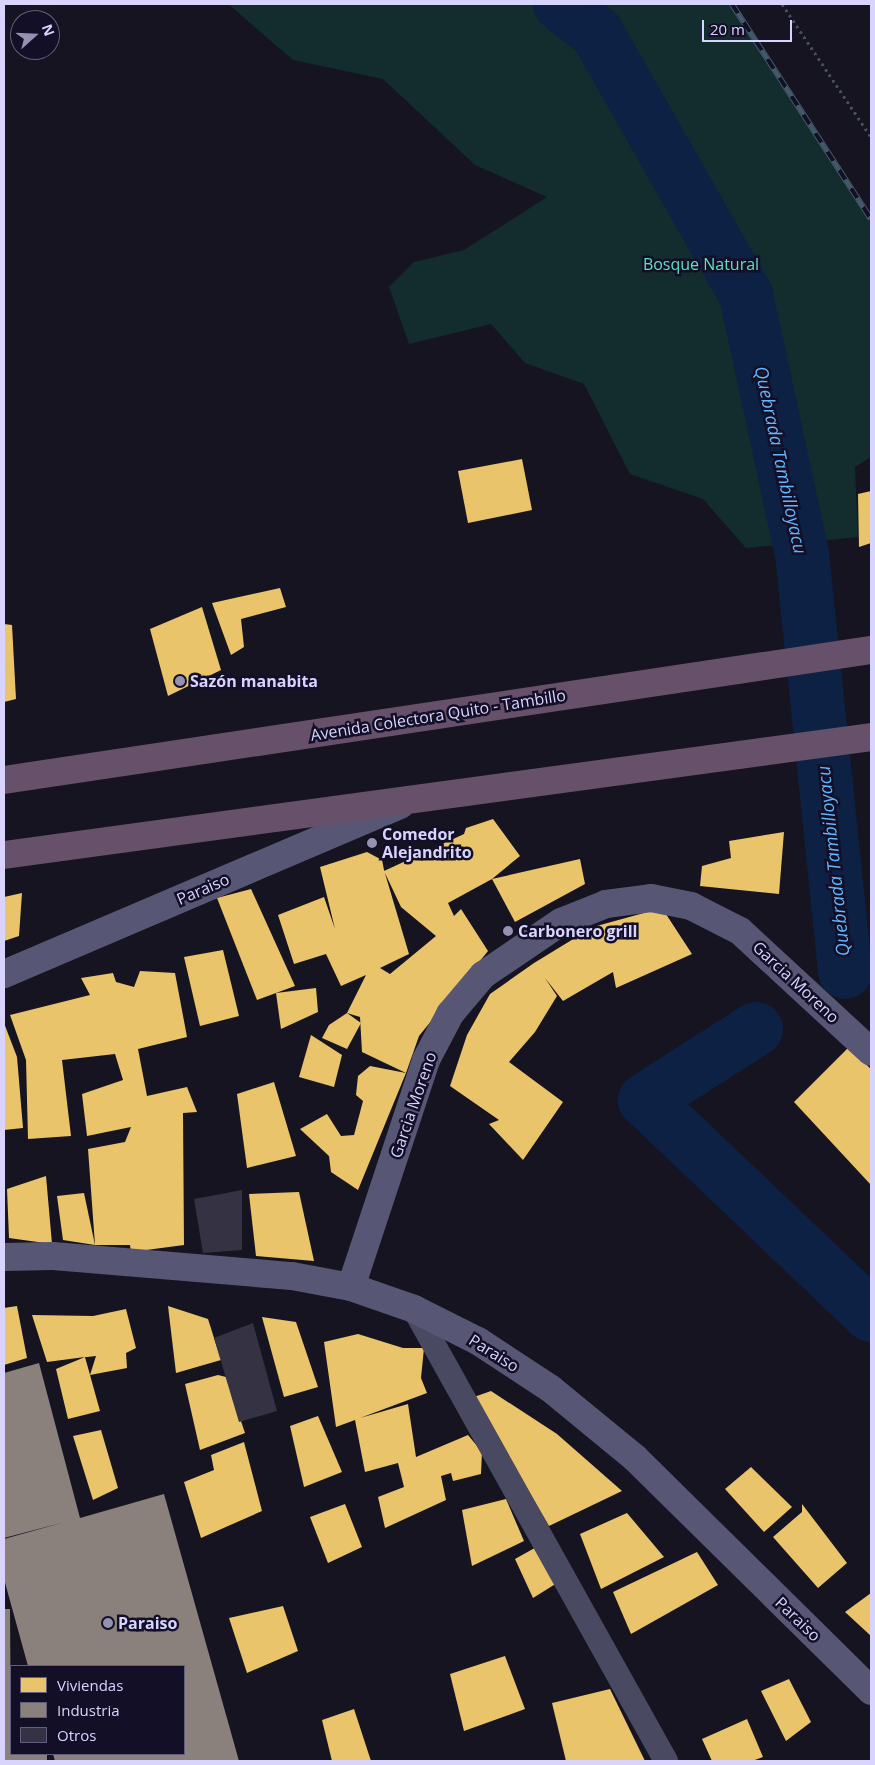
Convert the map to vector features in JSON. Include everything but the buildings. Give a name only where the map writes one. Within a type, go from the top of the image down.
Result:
[{"type":"highway","name":"Avenida Colectora Quito - Tambillo","points":[[4,780],[871,650]]},
{"type":"highway","points":[[4,854],[402,804],[741,754],[871,737]]},
{"type":"street","name":"Paraiso","points":[[4,974],[402,804]]},
{"type":"street","name":"Garcia Moreno","points":[[351,1287],[426,1060],[450,1014],[483,975],[561,922],[606,904],[651,898],[691,906],[740,931],[871,1052]]},
{"type":"street","name":"Paraiso","points":[[4,1257],[180,1265],[292,1276],[351,1287],[414,1309],[478,1342],[551,1389],[635,1458],[871,1691]]},
{"type":"street","points":[[414,1309],[666,1761]]},
{"type":"path","points":[[782,4],[871,136]]},
{"type":"green space","name":"Bosque Natural","points":[[228,4],[732,4],[871,219],[871,457],[855,467],[858,537],[746,548],[703,499],[630,474],[584,384],[525,363],[491,324],[409,344],[389,287],[414,262],[464,250],[547,197],[475,165],[383,79],[293,60]]},
{"type":"waterway","name":"Quebrada Tambilloyacu","points":[[560,4],[597,33],[746,295],[802,554],[845,972]]},
{"type":"waterway","name":"Quebrada Tambilloyacu","points":[[756,1029],[645,1100],[871,1315]]},
{"type":"railway","points":[[732,4],[871,219]]},
{"type":"place","name":"Sazón manabita","points":[[180,681]]},
{"type":"place","name":"Comedor Alejandrito","points":[[372,843]]},
{"type":"place","name":"Carbonero grill","points":[[508,931]]},
{"type":"place","name":"Paraiso","points":[[108,1623]]}]
